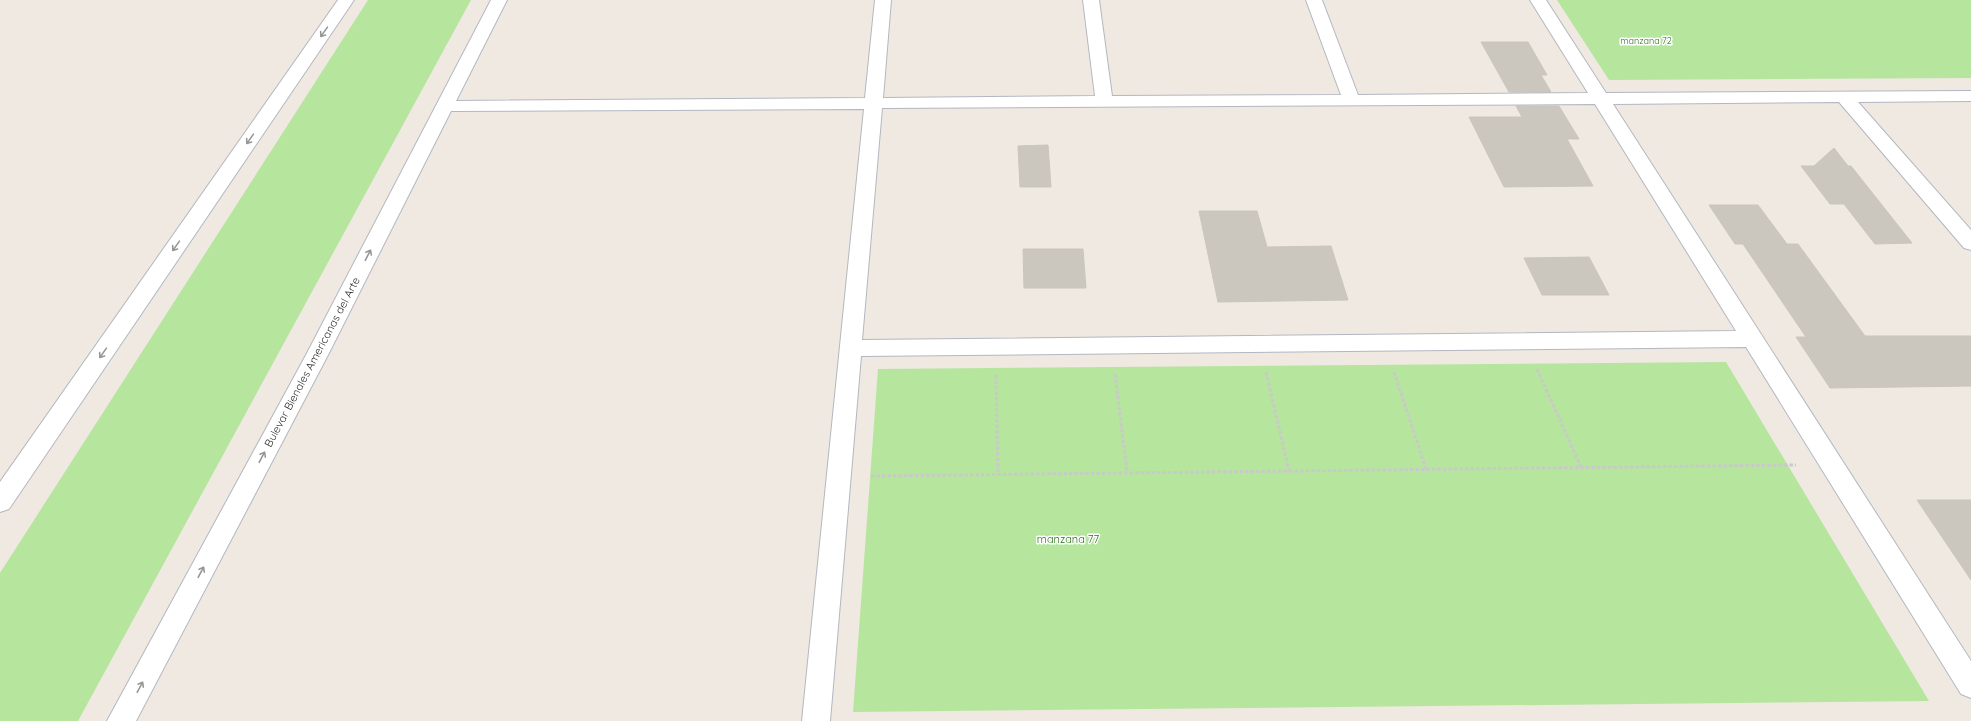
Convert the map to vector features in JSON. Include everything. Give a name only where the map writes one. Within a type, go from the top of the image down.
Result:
[{"type":"street","points":[[0,502],[346,0]]},
{"type":"street","name":"Bulevar Bienales Americanas del Arte","points":[[121,721],[317,355],[499,0]]},
{"type":"street","points":[[816,721],[883,0]]},
{"type":"street","points":[[1091,0],[1104,102]]},
{"type":"street","points":[[1314,0],[1352,100]]},
{"type":"street","points":[[1538,0],[1971,685]]},
{"type":"street","points":[[444,106],[1971,96]]},
{"type":"street","points":[[1844,97],[1971,243]]},
{"type":"street","points":[[851,348],[1752,339]]},
{"type":"path","points":[[1524,341],[1581,467]]},
{"type":"path","points":[[1384,343],[1426,469]]},
{"type":"path","points":[[1259,344],[1289,470]]},
{"type":"path","points":[[1112,345],[1127,472]]},
{"type":"path","points":[[996,346],[998,474]]},
{"type":"path","points":[[839,476],[1832,465]]},
{"type":"green space","points":[[368,0],[471,0],[78,721],[0,721],[0,573]]},
{"type":"green space","name":"manzana 72","points":[[1557,0],[1971,0],[1971,78],[1609,80]]},
{"type":"green space","name":"manzana 77","points":[[1726,362],[1929,701],[853,712],[878,369]]},
{"type":"building","points":[[1481,42],[1528,42],[1547,75],[1541,75],[1551,92],[1509,92]]},
{"type":"building","points":[[1516,106],[1559,106],[1579,139],[1567,139],[1593,186],[1504,187],[1469,117],[1522,117]]},
{"type":"building","points":[[1048,145],[1051,187],[1020,187],[1018,146]]},
{"type":"building","points":[[1834,148],[1848,166],[1851,166],[1912,243],[1875,244],[1844,204],[1830,204],[1801,166],[1814,166]]},
{"type":"building","points":[[1709,205],[1758,205],[1787,244],[1798,244],[1865,336],[1971,336],[1971,386],[1830,388],[1796,337],[1806,337],[1743,244],[1735,244]]},
{"type":"building","points":[[1199,211],[1257,211],[1267,247],[1331,246],[1348,300],[1218,302]]},
{"type":"building","points":[[1023,249],[1083,249],[1086,288],[1024,288]]},
{"type":"building","points":[[1589,257],[1609,295],[1542,295],[1524,258]]},
{"type":"building","points":[[1917,500],[1971,500],[1971,580]]}]
